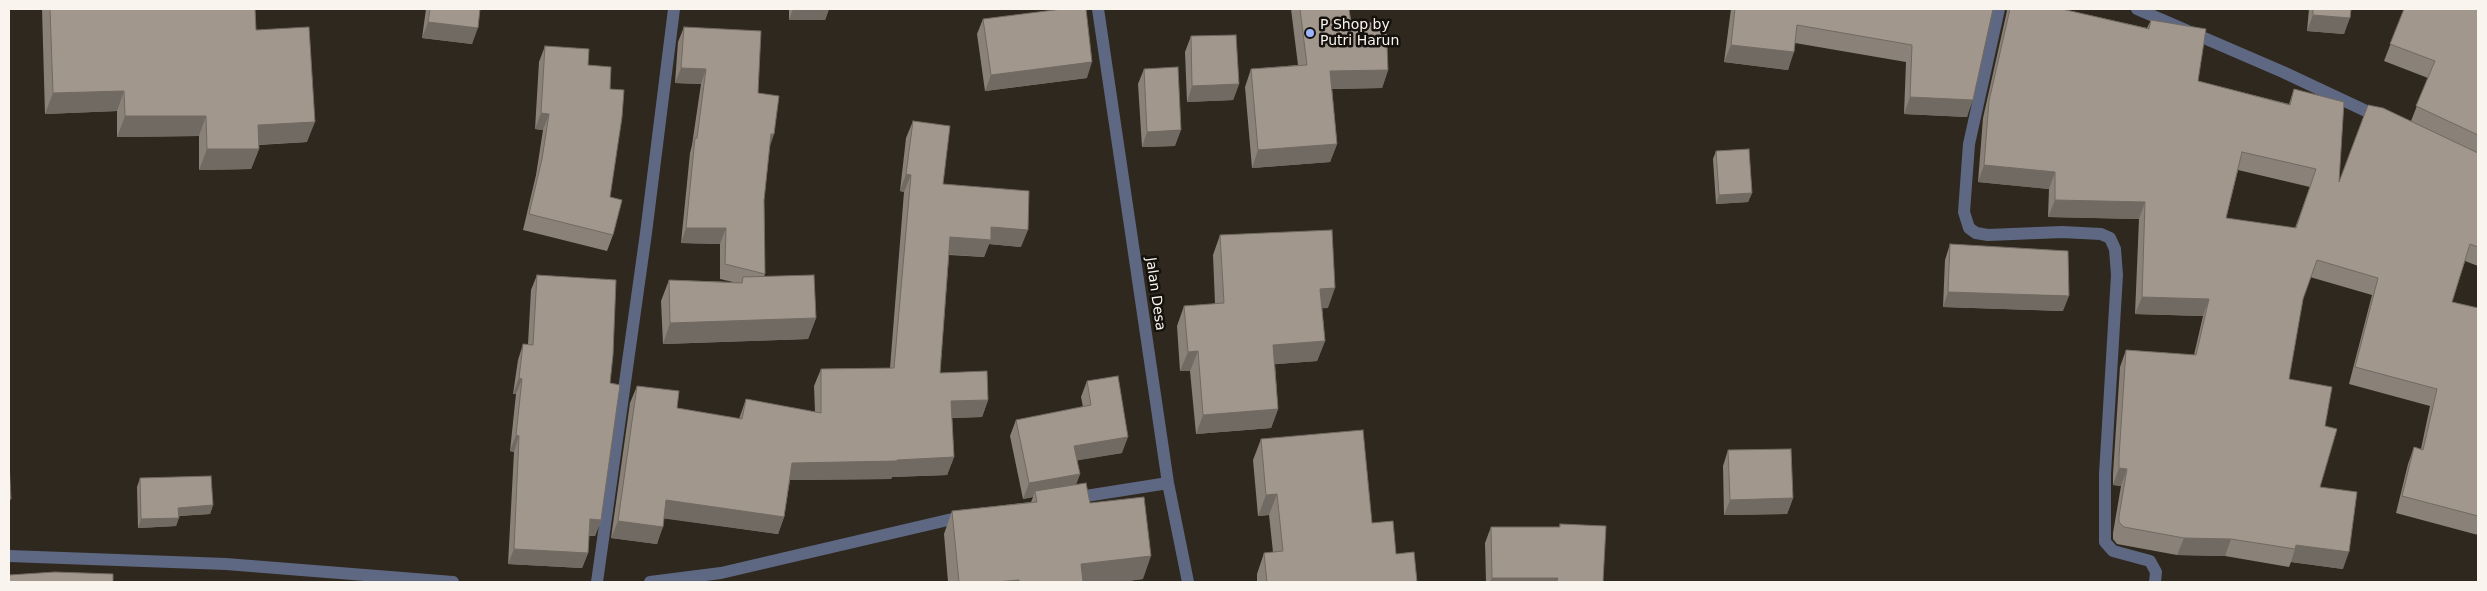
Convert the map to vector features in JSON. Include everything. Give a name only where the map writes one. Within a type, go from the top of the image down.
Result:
[{"type":"street","points":[[597,582],[646,234],[674,9]]},
{"type":"street","name":"Jalan Desa","points":[[1098,9],[1168,482],[1188,582]]},
{"type":"street","points":[[1999,9],[1969,144],[1964,212],[1968,228],[1976,233],[1988,234],[2062,232],[2101,234],[2110,238],[2115,249],[2117,274],[2105,474],[2105,542],[2114,551],[2150,561],[2156,572],[2155,582]]},
{"type":"street","points":[[2137,9],[2283,72],[2389,122]]},
{"type":"street","points":[[1060,500],[1168,482]]},
{"type":"street","points":[[650,582],[721,573],[943,520],[982,513]]},
{"type":"street","points":[[9,556],[226,564],[453,582]]},
{"type":"building","points":[[50,9],[255,9],[256,30],[309,27],[315,122],[258,125],[259,149],[207,149],[206,116],[125,116],[124,91],[53,93]]},
{"type":"building","points":[[430,9],[480,9],[478,28],[428,22]]},
{"type":"building","points":[[1062,9],[1086,9],[1092,62],[991,75],[983,19]]},
{"type":"building","points":[[1300,9],[1349,9],[1351,23],[1386,22],[1388,70],[1330,71],[1337,144],[1258,150],[1251,69],[1307,65]]},
{"type":"building","points":[[1735,9],[1993,9],[1973,100],[1910,97],[1912,45],[1797,25],[1794,52],[1731,45]]},
{"type":"building","points":[[2010,9],[2062,9],[2149,29],[2151,20],[2206,29],[2198,81],[2290,105],[2294,89],[2344,102],[2339,182],[2368,105],[2383,108],[2478,153],[2478,247],[2470,244],[2452,302],[2478,308],[2478,516],[2402,496],[2414,447],[2423,450],[2437,389],[2355,367],[2378,278],[2317,260],[2303,299],[2289,379],[2332,387],[2325,426],[2337,429],[2320,487],[2357,492],[2349,552],[2296,545],[2295,549],[2231,539],[2184,538],[2124,527],[2119,522],[2119,516],[2127,469],[2119,468],[2119,457],[2126,350],[2196,355],[2209,299],[2142,297],[2145,202],[2055,200],[2055,172],[1984,165],[1989,101]],"holes":[[[2242,152],[2316,169],[2296,228],[2226,218]]]},
{"type":"building","points":[[2313,9],[2351,9],[2350,18],[2313,15]]},
{"type":"building","points":[[2404,9],[2478,9],[2478,135],[2416,106],[2435,61],[2390,44]]},
{"type":"building","points":[[684,27],[761,31],[758,93],[779,96],[774,134],[771,134],[764,200],[765,274],[725,264],[726,228],[686,228],[695,138],[697,138],[706,69],[681,68]]},
{"type":"building","points":[[1236,35],[1239,84],[1192,86],[1191,36]]},
{"type":"building","points":[[545,46],[589,49],[588,65],[611,67],[610,89],[624,90],[622,117],[610,197],[622,200],[613,235],[529,214],[542,159],[549,114],[541,113]]},
{"type":"building","points":[[1178,67],[1181,130],[1147,132],[1144,69]]},
{"type":"building","points":[[913,121],[950,126],[943,184],[1029,191],[1028,230],[991,227],[991,240],[950,237],[940,373],[987,371],[988,400],[951,401],[954,457],[897,461],[792,463],[784,517],[666,500],[663,527],[618,521],[637,386],[679,391],[677,408],[742,419],[746,399],[821,413],[821,369],[894,368],[911,175],[906,174]]},
{"type":"building","points":[[1749,149],[1752,193],[1719,195],[1716,151]]},
{"type":"building","points":[[1332,230],[1335,288],[1320,289],[1325,341],[1273,345],[1278,409],[1203,415],[1198,351],[1188,352],[1184,306],[1224,303],[1220,235]]},
{"type":"building","points":[[1950,244],[2068,251],[2069,296],[1948,292]]},
{"type":"building","points":[[537,275],[616,280],[610,383],[620,385],[601,520],[590,519],[588,553],[514,549],[519,436],[516,435],[522,379],[519,378],[523,344],[533,345]]},
{"type":"building","points":[[814,275],[816,318],[670,323],[669,280],[742,283],[743,277]]},
{"type":"building","points":[[1118,376],[1128,437],[1074,446],[1080,474],[1029,483],[1016,420],[1091,405],[1087,381]]},
{"type":"building","points":[[1363,430],[1372,523],[1393,521],[1396,554],[1414,552],[1417,582],[1267,582],[1264,553],[1283,551],[1277,494],[1266,495],[1261,439]]},
{"type":"building","points":[[1791,449],[1793,498],[1730,500],[1728,450]]},
{"type":"building","points":[[9,461],[11,499],[9,500]]},
{"type":"building","points":[[211,476],[213,505],[178,508],[179,518],[141,519],[140,478]]},
{"type":"building","points":[[1086,483],[1090,503],[1144,497],[1151,556],[1081,564],[1083,582],[1019,582],[1019,580],[959,582],[952,511],[1037,502],[1035,491]]},
{"type":"building","points":[[1560,524],[1606,526],[1603,582],[1557,582],[1558,578],[1492,578],[1491,527],[1560,527]]},
{"type":"building","points":[[55,572],[113,574],[113,582],[9,582],[9,575]]},
{"type":"place","name":"P Shop by Putri Harun","points":[[1310,33]]}]
